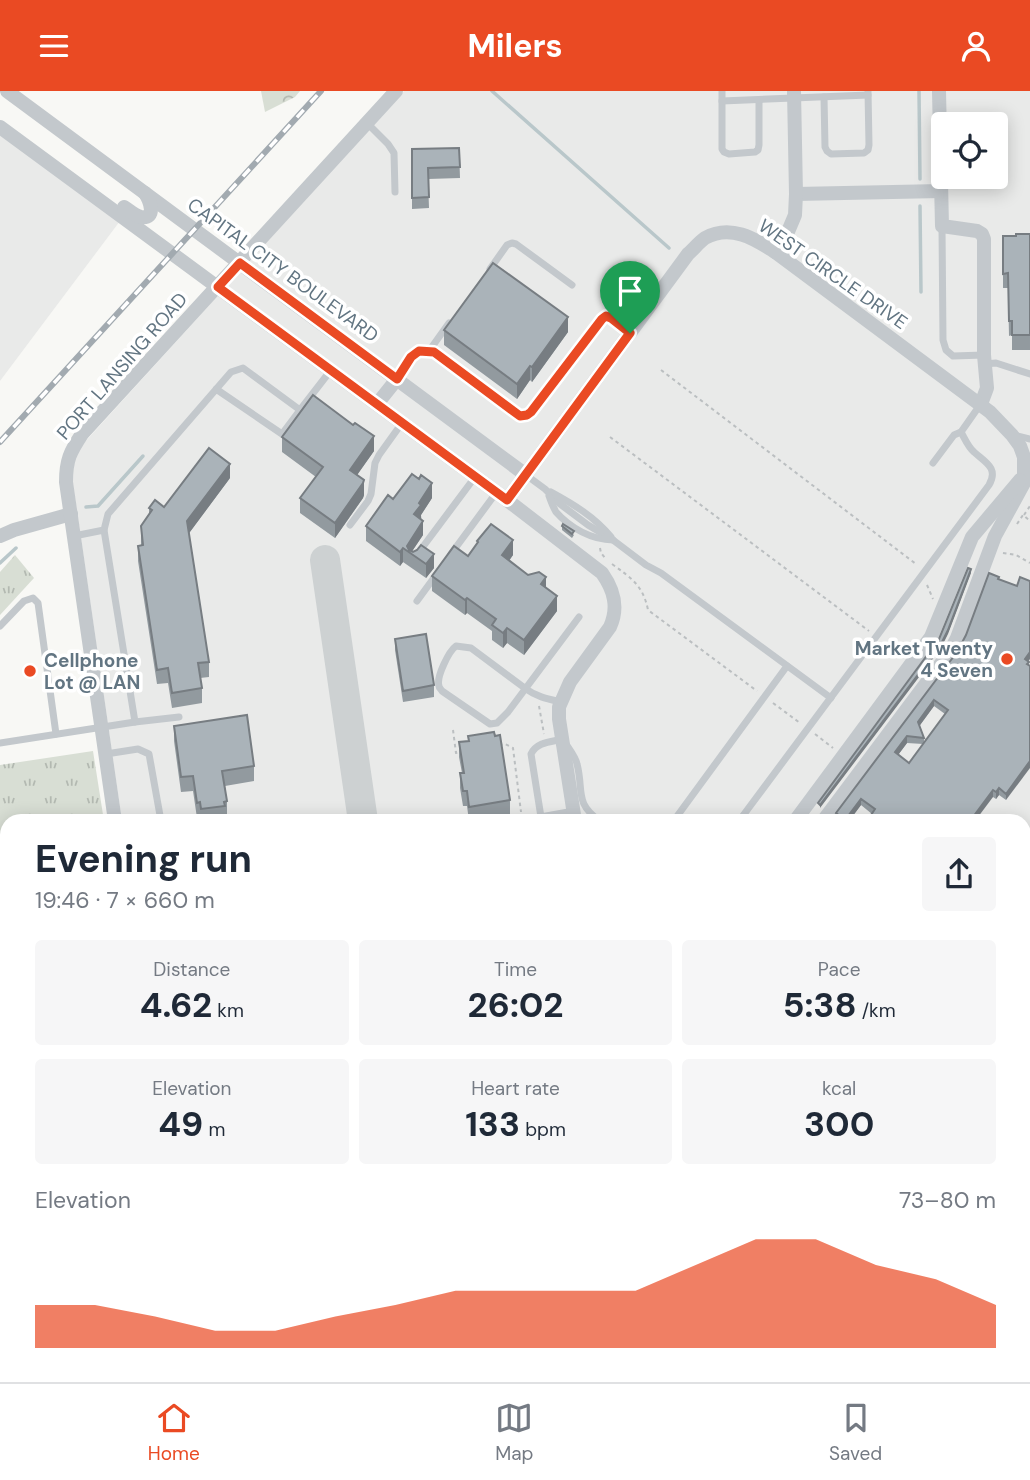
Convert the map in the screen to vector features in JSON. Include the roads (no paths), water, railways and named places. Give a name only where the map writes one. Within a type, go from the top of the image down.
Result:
[{"type":"street","name":"CAPITAL CITY BOULEVARD","points":[[7,91],[526,475]]},
{"type":"street","name":"PORT LANSING ROAD","points":[[114,814],[65,482],[70,451],[82,434],[396,91]]},
{"type":"street","points":[[939,91],[942,226],[977,231],[984,239],[984,360],[987,388],[981,404]]},
{"type":"street","points":[[775,252],[795,215],[794,95]]},
{"type":"street","points":[[0,127],[602,573],[614,595],[614,618],[570,683],[559,707],[575,814]]},
{"type":"street","points":[[43,159],[69,166],[136,216],[143,218],[152,206],[145,193]]},
{"type":"street","points":[[796,194],[941,191]]},
{"type":"street","name":"WEST CIRCLE DRIVE","points":[[501,496],[526,475],[688,254],[703,239],[718,233],[736,232],[753,238],[775,252],[981,404],[1020,446],[1025,470]]},
{"type":"street","points":[[377,404],[397,379]]},
{"type":"street","points":[[829,814],[949,653],[995,536],[1023,495],[1025,470]]},
{"type":"street","points":[[800,814],[936,628],[972,537],[1021,479],[1025,470]]},
{"type":"street","points":[[0,536],[71,514]]},
{"type":"lane","points":[[722,91],[722,149],[729,154],[758,150],[759,100]]},
{"type":"lane","points":[[722,101],[868,93],[868,150],[864,153],[831,154],[827,151],[824,97]]},
{"type":"lane","points":[[367,123],[394,153],[395,192]]},
{"type":"lane","points":[[942,226],[943,340],[946,350],[953,356],[984,360],[1030,374]]},
{"type":"lane","points":[[484,277],[512,243],[572,285]]},
{"type":"lane","points":[[397,379],[411,357],[419,351],[434,352],[520,416],[527,415],[602,319],[606,316],[611,318],[630,333]]},
{"type":"lane","points":[[429,351],[453,319]]},
{"type":"lane","points":[[135,722],[103,530],[108,514],[231,372],[243,368],[300,410]]},
{"type":"lane","points":[[216,389],[282,434],[331,370]]},
{"type":"lane","points":[[933,463],[954,435],[961,432],[981,404]]},
{"type":"lane","points":[[350,525],[371,494],[375,463],[379,455],[402,423]]},
{"type":"lane","points":[[745,814],[992,480],[992,473],[985,461],[968,446],[961,432]]},
{"type":"lane","points":[[1012,435],[1030,439]]},
{"type":"lane","points":[[526,475],[588,526],[661,573],[831,698]]},
{"type":"lane","points":[[412,560],[475,477]]},
{"type":"lane","points":[[417,601],[501,496]]},
{"type":"lane","points":[[74,536],[103,530]]},
{"type":"lane","points":[[0,626],[24,601],[33,598],[38,603],[56,734]]},
{"type":"lane","points":[[562,702],[541,698],[526,689],[471,649],[456,646],[450,650],[438,681],[442,691],[489,724],[497,723],[526,689],[579,617]]},
{"type":"lane","points":[[680,814],[787,666]]},
{"type":"lane","points":[[0,743],[101,726],[179,717]]},
{"type":"lane","points":[[552,814],[540,813],[531,754],[539,744],[562,739],[577,761],[584,806],[590,814]]},
{"type":"lane","points":[[105,754],[138,749],[149,754],[160,814]]},
{"type":"waterway","points":[[492,91],[669,248]]},
{"type":"waterway","points":[[919,91],[920,179]]},
{"type":"waterway","points":[[920,206],[921,292]]},
{"type":"waterway","points":[[86,507],[98,506],[143,456]]},
{"type":"waterway","points":[[0,563],[16,548]]},
{"type":"railway","points":[[0,442],[321,91]]},
{"type":"place","name":"Market Twenty 4 Seven","points":[[1007,659]]},
{"type":"place","name":"Cellphone Lot @ LAN","points":[[30,671]]}]
